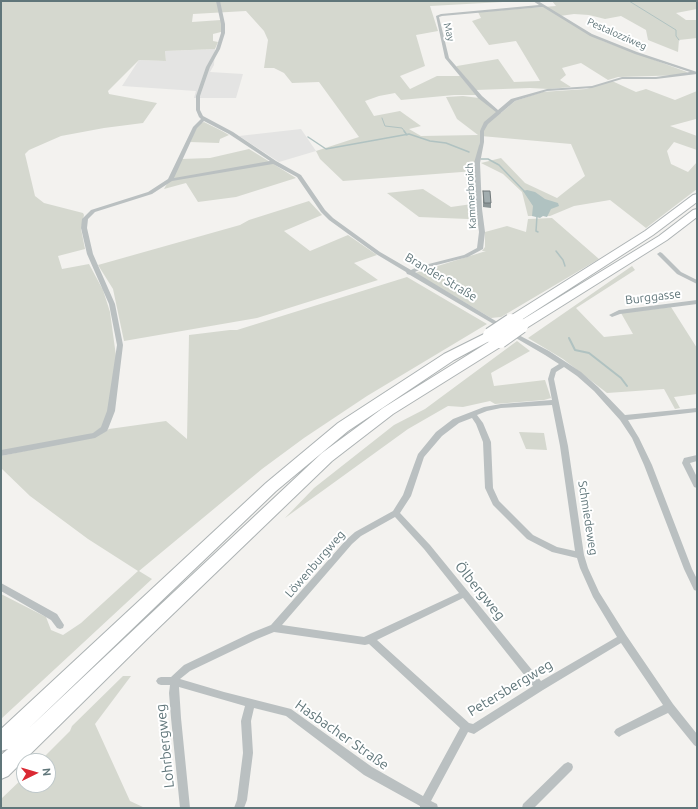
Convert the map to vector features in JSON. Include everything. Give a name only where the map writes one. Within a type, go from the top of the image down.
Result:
[{"type":"highway","points":[[1,769],[142,632],[327,457],[388,411],[649,234],[697,197]]},
{"type":"highway","points":[[516,324],[663,238],[697,212]]},
{"type":"highway","points":[[1,742],[271,487],[313,451],[343,427],[450,358],[495,338]]},
{"type":"street","points":[[170,180],[195,127],[203,119],[198,110],[198,96],[208,67],[218,49],[223,34],[223,24],[218,1]]},
{"type":"street","name":"Pestalozziweg","points":[[535,1],[591,34],[610,43],[697,74]]},
{"type":"street","name":"May","points":[[499,113],[480,97],[447,58],[437,17],[543,6]]},
{"type":"street","name":"Kammerbroich","points":[[409,273],[419,268],[466,256],[480,249],[482,232],[479,209],[477,163],[482,142],[483,129],[486,123],[513,100],[547,90],[585,88],[622,78],[656,78],[697,74]]},
{"type":"street","name":"Brander Straße","points":[[203,119],[231,133],[274,162],[299,176],[317,204],[331,219],[378,253],[409,273],[564,364],[596,389],[623,418],[635,438],[648,466],[688,569],[697,588]]},
{"type":"street","points":[[1,453],[95,435],[104,428],[111,411],[120,345],[112,304],[90,254],[84,228],[85,219],[93,211],[150,193],[170,180],[274,162]]},
{"type":"street","name":"Burggasse","points":[[660,254],[678,273],[697,282]]},
{"type":"street","name":"Burggasse","points":[[612,315],[619,312],[697,302]]},
{"type":"street","name":"Schmiedeweg","points":[[564,364],[551,373],[564,446],[580,555],[596,594],[623,638],[670,707],[697,742]]},
{"type":"street","name":"Löwenburgweg","points":[[174,681],[186,668],[242,641],[274,628],[349,542],[358,534],[396,513],[407,496],[421,456],[439,434],[456,421],[473,414],[501,406],[556,402]]},
{"type":"street","points":[[623,418],[697,410]]},
{"type":"street","points":[[473,414],[479,423],[487,442],[489,488],[496,503],[530,537],[555,550],[580,555]]},
{"type":"street","points":[[697,458],[687,460],[686,462],[697,485]]},
{"type":"street","name":"Ölbergweg","points":[[396,513],[427,547],[540,687]]},
{"type":"street","points":[[1,587],[54,617],[60,625]]},
{"type":"street","points":[[274,628],[359,641],[370,639],[464,594]]},
{"type":"street","name":"Petersbergweg","points":[[428,806],[466,727],[474,729],[540,687],[623,638]]},
{"type":"street","points":[[370,639],[466,727]]},
{"type":"street","name":"Hasbacher Straße","points":[[161,681],[174,681],[288,712],[368,771],[428,806]]},
{"type":"street","name":"Lohrbergweg","points":[[174,681],[176,718],[185,808]]},
{"type":"street","points":[[239,808],[242,800],[248,753],[246,721],[250,702]]},
{"type":"street","points":[[619,732],[670,707]]},
{"type":"street","points":[[527,808],[568,767]]},
{"type":"shaded area","points":[[1,1],[521,1],[430,6],[438,31],[416,35],[425,66],[400,76],[410,89],[437,76],[460,76],[476,95],[454,95],[401,100],[395,93],[379,96],[365,101],[374,116],[400,111],[421,126],[409,129],[421,136],[478,135],[457,119],[446,97],[463,96],[479,98],[501,113],[515,101],[542,92],[586,89],[612,81],[636,92],[646,89],[675,100],[697,91],[696,119],[670,126],[697,136],[697,150],[674,142],[667,151],[671,164],[688,172],[697,162],[697,189],[646,228],[610,200],[574,206],[550,216],[528,216],[522,192],[503,174],[481,163],[501,158],[525,183],[557,198],[585,176],[571,144],[481,136],[475,171],[343,181],[320,159],[316,151],[359,137],[319,82],[292,83],[284,73],[274,68],[264,68],[268,40],[264,31],[246,11],[193,14],[192,22],[221,20],[221,32],[213,34],[213,41],[218,42],[215,49],[165,51],[166,61],[139,60],[108,91],[109,94],[157,103],[143,123],[61,136],[29,150],[25,154],[35,196],[44,203],[83,213],[84,215],[81,229],[85,249],[58,256],[62,269],[89,264],[103,290],[110,312],[116,356],[109,409],[103,426],[94,433],[80,437],[1,451]]},
{"type":"shaded area","points":[[552,1],[697,1],[697,9],[676,13],[686,20],[697,20],[697,38],[679,40],[678,52],[648,40],[646,30],[621,16],[605,19],[589,15],[574,14],[560,16],[603,41],[687,72],[686,75],[618,77],[608,80],[581,63],[562,68],[566,75],[560,80],[571,87],[549,89],[530,88],[476,90],[456,67],[457,66],[498,59],[514,82],[540,81],[516,41],[489,45],[472,21],[481,18],[478,12],[556,6]]},
{"type":"shaded area","points":[[215,49],[214,65],[210,72],[243,74],[236,98],[194,98],[196,91],[122,86],[139,60],[166,61],[165,51]]},
{"type":"shaded area","points":[[204,122],[229,135],[220,139],[219,143],[190,142],[198,124]]},
{"type":"shaded area","points":[[301,129],[316,151],[279,162],[239,136]]},
{"type":"shaded area","points":[[249,149],[296,178],[236,197],[198,202],[186,183],[164,189],[181,159],[210,158]]},
{"type":"shaded area","points":[[423,189],[451,207],[472,204],[477,217],[468,219],[419,217],[387,193]]},
{"type":"shaded area","points":[[527,190],[535,192],[545,199],[558,203],[559,206],[551,209],[547,217],[543,216],[540,218],[532,216],[533,206],[523,191]]},
{"type":"shaded area","points":[[309,201],[322,215],[284,231],[310,251],[348,235],[377,255],[354,263],[378,280],[257,318],[124,341],[113,289],[98,265],[240,225],[249,220]]},
{"type":"shaded area","points":[[552,218],[599,259],[501,317],[491,318],[415,273],[486,251],[482,251],[485,247],[485,232],[507,226],[526,232],[528,219]]},
{"type":"shaded area","points":[[632,266],[635,270],[576,308],[604,337],[633,334],[621,313],[671,307],[697,348],[697,394],[674,397],[680,408],[675,409],[664,389],[607,393],[563,359],[528,338]]},
{"type":"shaded area","points":[[407,277],[487,324],[367,396],[304,438],[262,469],[139,571],[152,579],[1,719],[1,594],[46,617],[51,630],[63,635],[81,623],[138,571],[88,539],[30,496],[1,468],[1,456],[99,435],[109,429],[166,421],[187,439],[189,335],[237,330]]},
{"type":"shaded area","points":[[517,341],[530,351],[491,373],[494,386],[545,380],[551,398],[544,400],[495,404],[490,401],[463,407],[448,406],[408,429],[285,518],[314,488],[394,425],[425,409]]},
{"type":"shaded area","points":[[519,432],[544,433],[547,450],[526,449]]},
{"type":"shaded area","points":[[123,676],[131,676],[95,724],[130,801],[145,808],[1,808],[1,799],[16,785],[16,793],[56,793],[56,753],[48,753],[70,731],[72,726]]},
{"type":"building","points":[[483,191],[490,191],[491,203],[484,203]]},
{"type":"waterway","points":[[629,1],[676,30],[676,36],[679,40]]},
{"type":"waterway","points":[[382,118],[385,126],[402,128],[405,132]]},
{"type":"waterway","points":[[404,131],[407,134]]},
{"type":"waterway","points":[[308,137],[326,149],[407,134]]},
{"type":"waterway","points":[[407,134],[430,141],[446,143],[469,152]]},
{"type":"waterway","points":[[481,159],[488,159],[499,165],[525,192]]},
{"type":"waterway","points":[[537,216],[536,231],[538,232]]},
{"type":"waterway","points":[[556,251],[563,260],[565,266]]},
{"type":"waterway","points":[[569,338],[575,350],[589,353],[621,378],[627,386]]}]
